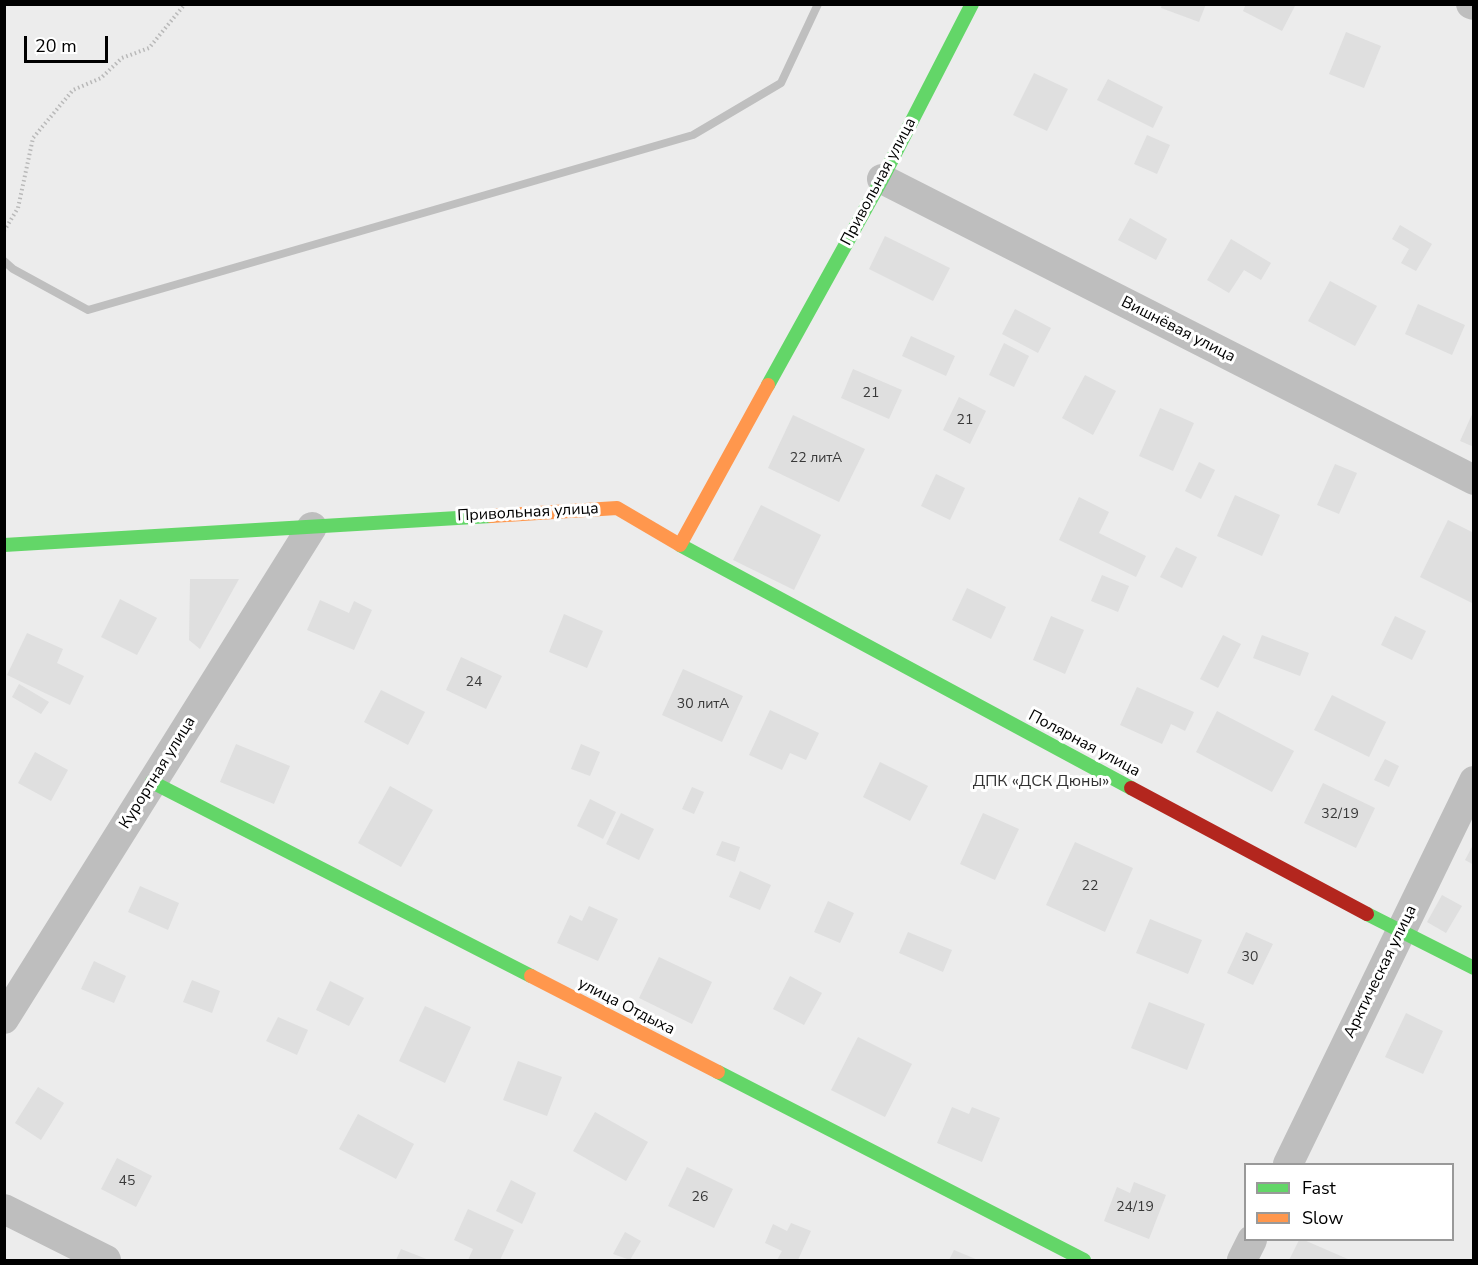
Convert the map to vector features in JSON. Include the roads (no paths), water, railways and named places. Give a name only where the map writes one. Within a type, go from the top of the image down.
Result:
[{"type":"street","name":"Привольная улица","points":[[4,545],[617,508],[680,545],[882,179],[972,4]]},
{"type":"street","name":"Вишнёвая улица","points":[[882,179],[1473,480]]},
{"type":"street","name":"Курортная улица","points":[[4,1019],[312,526]]},
{"type":"street","name":"Полярная улица","points":[[680,545],[1400,932],[1473,968]]},
{"type":"street","name":"Арктическая улица","points":[[1288,1163],[1473,781]]},
{"type":"street","name":"улица Отдыха","points":[[152,782],[1084,1260]]},
{"type":"street","points":[[4,1209],[106,1260]]},
{"type":"street","points":[[1242,1260],[1251,1241]]},
{"type":"waterway","points":[[4,261],[13,269],[88,310],[693,135],[781,83],[818,4]]},
{"type":"park label","name":"ДПК «ДСК Дюны»","points":[[1041,782]]}]
